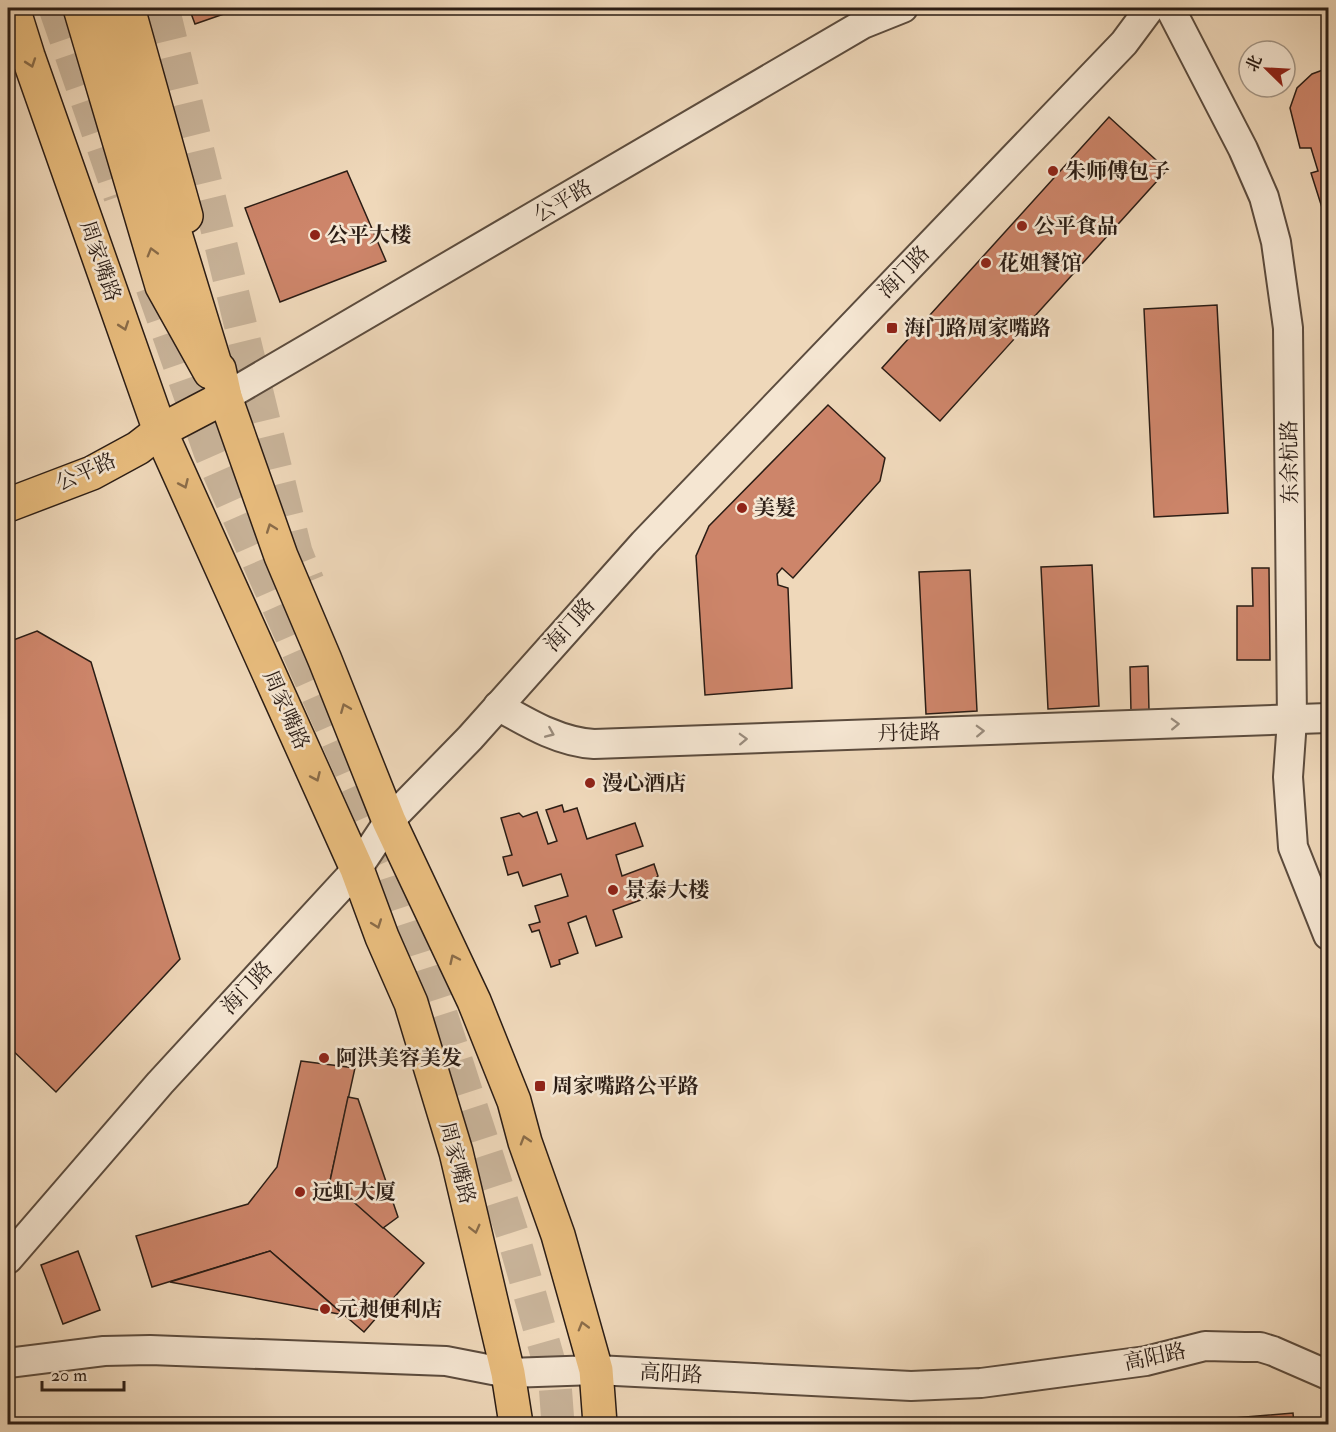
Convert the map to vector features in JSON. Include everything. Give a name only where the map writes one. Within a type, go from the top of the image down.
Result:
[{"type":"main road","name":"周家嘴路","points":[[14,8],[32,67],[160,431],[357,869],[382,937],[411,1003],[456,1152],[508,1373],[516,1425]]},
{"type":"main road","points":[[80,8],[162,286],[225,398]]},
{"type":"main road","points":[[106,8],[225,398],[281,556],[326,660],[389,821],[474,1001],[514,1101],[525,1142],[558,1235],[596,1370],[600,1425]]},
{"type":"main road","points":[[128,8],[202,275],[225,398]]},
{"type":"main road","name":"公平路","points":[[8,505],[92,472],[138,448],[160,431],[225,398]]},
{"type":"street","name":"公平路","points":[[225,398],[863,24],[903,8]]},
{"type":"street","name":"海门路","points":[[8,1259],[160,1083],[357,869],[389,821],[498,706],[644,543],[1124,44],[1150,8]]},
{"type":"street","name":"东余杭路","points":[[1170,8],[1243,149],[1264,197],[1276,242],[1288,328],[1292,720],[1288,777],[1293,847],[1329,935]]},
{"type":"street","name":"丹徒路","points":[[498,706],[531,725],[557,736],[579,743],[594,744],[1329,718]]},
{"type":"street","name":"高阳路","points":[[8,1363],[104,1351],[150,1350],[446,1360],[508,1373],[596,1370],[911,1386],[981,1383],[1134,1363],[1205,1346],[1260,1347],[1329,1375]]},
{"type":"building","points":[[189,8],[241,8],[195,24]]},
{"type":"building","points":[[1328,68],[1328,212],[1324,214],[1311,173],[1318,171],[1311,148],[1300,148],[1290,108],[1293,99],[1297,99],[1297,88],[1312,74]]},
{"type":"building","points":[[1109,117],[1167,170],[940,421],[882,368]]},
{"type":"building","name":"公平大楼","points":[[347,171],[386,261],[280,302],[245,208]]},
{"type":"building","points":[[1217,305],[1228,513],[1154,517],[1144,309]]},
{"type":"building","points":[[828,405],[885,458],[880,481],[793,578],[782,568],[777,574],[778,585],[788,588],[792,688],[705,695],[696,556],[709,526]]},
{"type":"building","points":[[1092,565],[1099,706],[1048,709],[1041,567]]},
{"type":"building","points":[[1252,568],[1269,568],[1270,660],[1237,660],[1237,606],[1253,606]]},
{"type":"building","points":[[970,570],[977,711],[926,714],[919,572]]},
{"type":"building","points":[[37,631],[91,662],[180,959],[56,1092],[8,1046],[8,642]]},
{"type":"building","points":[[1148,666],[1149,711],[1131,712],[1130,667]]},
{"type":"building","name":"景泰大楼","points":[[562,805],[564,812],[577,808],[587,839],[635,823],[643,846],[616,855],[622,876],[654,864],[660,893],[613,910],[622,937],[596,946],[586,916],[568,923],[578,953],[559,960],[560,964],[551,967],[539,930],[532,932],[529,925],[540,922],[535,906],[568,896],[561,874],[523,886],[518,872],[508,875],[503,857],[512,855],[501,818],[519,813],[523,817],[537,812],[548,844],[557,841],[546,810]]},
{"type":"building","name":"远虹大厦","points":[[301,1061],[355,1068],[330,1181],[424,1263],[364,1332],[270,1251],[152,1287],[136,1236],[248,1204],[277,1167]]},
{"type":"building","points":[[348,1097],[358,1099],[398,1217],[383,1228],[330,1181]]},
{"type":"building","points":[[78,1251],[100,1310],[63,1324],[41,1265]]},
{"type":"building","points":[[270,1251],[344,1315],[170,1282]]},
{"type":"building","points":[[1293,1413],[1294,1424],[1210,1424],[1210,1420]]},
{"type":"building","points":[[1101,1421],[1102,1424],[1067,1424]]},
{"type":"tunnel","points":[[55,8],[120,196]]},
{"type":"tunnel","points":[[163,8],[296,552],[308,582]]},
{"type":"tunnel","points":[[152,287],[210,452],[393,866],[514,1239],[555,1383],[558,1424]]},
{"type":"place","name":"朱师傅包子","points":[[1053,171]]},
{"type":"place","name":"公平食品","points":[[1022,226]]},
{"type":"place","name":"公平大楼","points":[[315,235]]},
{"type":"place","name":"花姐餐馆","points":[[986,263]]},
{"type":"place","name":"海门路周家嘴路","points":[[892,328]]},
{"type":"place","name":"美髮","points":[[742,508]]},
{"type":"place","name":"漫心酒店","points":[[590,783]]},
{"type":"place","name":"景泰大楼","points":[[613,890]]},
{"type":"place","name":"阿洪美容美发","points":[[324,1058]]},
{"type":"place","name":"周家嘴路公平路","points":[[540,1086]]},
{"type":"place","name":"远虹大厦","points":[[300,1192]]},
{"type":"place","name":"元昶便利店","points":[[325,1309]]}]
